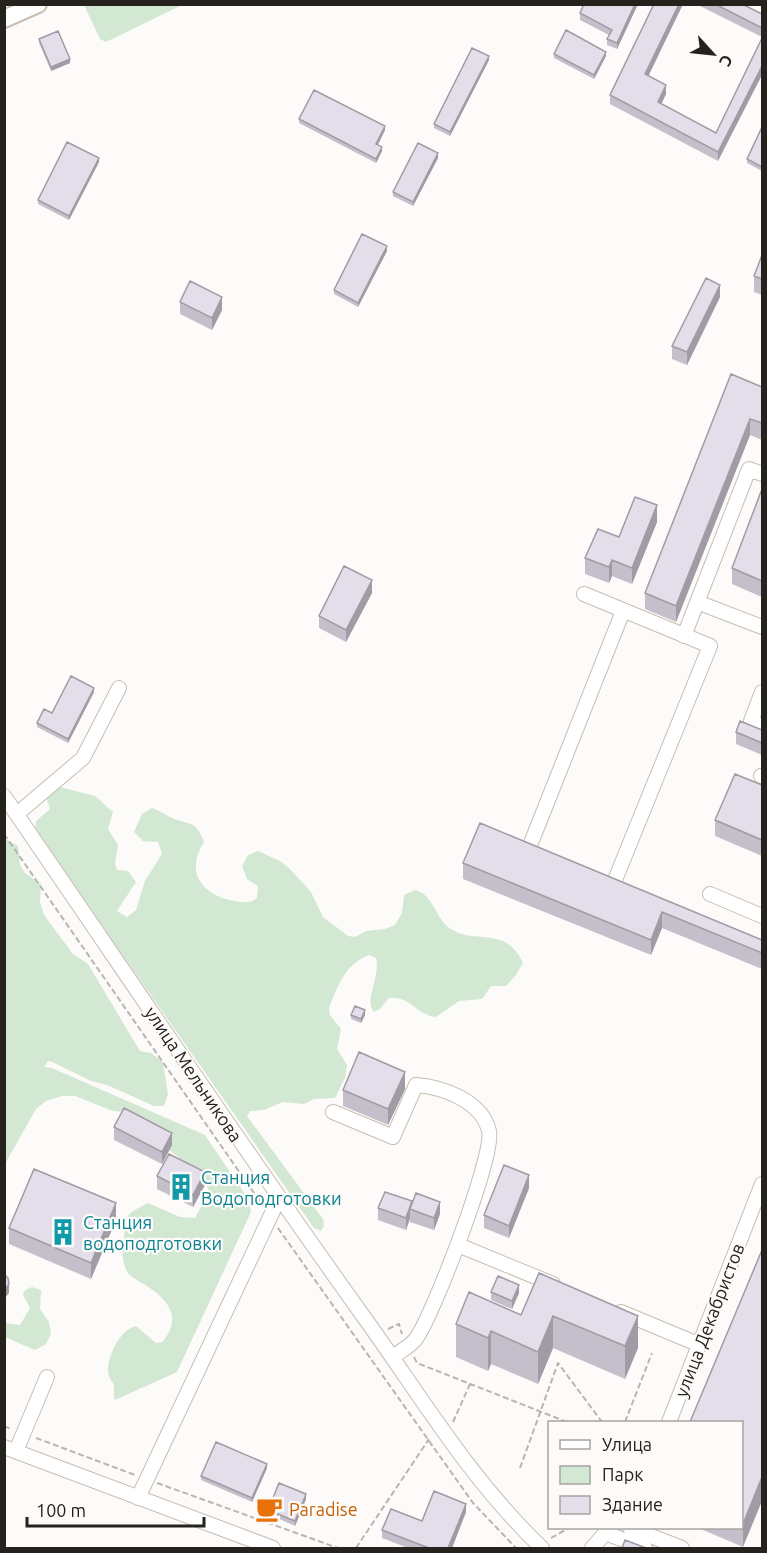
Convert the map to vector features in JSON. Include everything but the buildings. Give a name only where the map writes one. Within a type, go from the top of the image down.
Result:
[{"type":"main road","points":[[4,19],[35,5]]},
{"type":"street","points":[[684,636],[749,469],[762,474]]},
{"type":"street","points":[[584,594],[710,646],[615,880]]},
{"type":"street","points":[[697,602],[762,627]]},
{"type":"street","points":[[531,843],[623,611]]},
{"type":"street","points":[[17,814],[83,759],[119,688]]},
{"type":"street","points":[[762,692],[751,721],[762,726]]},
{"type":"street","name":"улица Мельникова","points":[[4,796],[279,1198],[441,1428],[483,1486],[540,1547]]},
{"type":"street","points":[[710,894],[762,916]]},
{"type":"street","points":[[333,1112],[393,1137],[416,1085],[434,1086],[471,1105],[484,1119],[489,1131],[489,1148],[458,1245],[415,1340],[393,1357]]},
{"type":"street","name":"улица Декабристов","points":[[669,1421],[762,1184]]},
{"type":"street","points":[[138,1497],[279,1198]]},
{"type":"street","points":[[458,1245],[568,1290]]},
{"type":"street","points":[[612,1308],[700,1345]]},
{"type":"street","points":[[47,1377],[24,1433],[10,1449],[273,1548]]},
{"type":"street","points":[[635,1529],[682,1548]]},
{"type":"street","points":[[592,1548],[608,1530],[645,1548]]},
{"type":"path","points":[[4,834],[473,1503],[516,1548]]},
{"type":"path","points":[[358,1342],[399,1324],[407,1346],[417,1363],[564,1421]]},
{"type":"path","points":[[625,1421],[652,1353]]},
{"type":"path","points":[[520,1468],[558,1363],[601,1421]]},
{"type":"path","points":[[356,1548],[429,1440],[441,1428],[454,1421],[470,1384]]},
{"type":"path","points":[[4,1426],[338,1548]]},
{"type":"path","points":[[540,1547],[566,1529]]},
{"type":"green space","points":[[84,4],[182,5],[106,42],[100,39]]},
{"type":"green space","points":[[56,786],[95,796],[113,812],[108,829],[118,845],[115,864],[117,870],[128,871],[136,882],[117,911],[127,917],[136,910],[145,881],[162,854],[158,842],[143,841],[134,832],[142,814],[152,808],[198,829],[204,842],[198,853],[196,872],[205,888],[222,898],[246,902],[257,898],[258,886],[247,879],[242,866],[248,855],[258,851],[280,861],[290,869],[311,892],[323,917],[348,936],[355,937],[366,931],[385,929],[395,925],[402,913],[404,895],[415,890],[431,902],[441,919],[451,929],[470,936],[499,940],[516,951],[523,963],[506,986],[491,986],[482,999],[459,1001],[436,1017],[423,1013],[408,1002],[396,998],[389,998],[380,1009],[374,1012],[370,1001],[377,965],[376,958],[369,955],[361,959],[343,977],[329,1008],[330,1015],[341,1029],[337,1049],[347,1065],[345,1078],[335,1098],[314,1099],[304,1104],[283,1102],[264,1110],[250,1111],[247,1116],[323,1219],[324,1226],[321,1231],[314,1228],[35,830],[36,821],[50,809],[45,794]]},
{"type":"green space","points":[[5,839],[18,846],[20,865],[25,873],[41,884],[40,902],[44,915],[73,954],[88,964],[140,1051],[151,1053],[163,1062],[168,1094],[164,1106],[154,1106],[107,1085],[91,1081],[52,1062],[48,1061],[44,1067],[52,1068],[205,1135],[249,1200],[251,1212],[177,1372],[115,1400],[114,1386],[108,1367],[119,1338],[136,1326],[156,1343],[162,1342],[168,1334],[172,1318],[171,1311],[162,1298],[132,1277],[126,1269],[123,1251],[128,1216],[148,1203],[180,1217],[195,1218],[209,1191],[202,1175],[169,1150],[168,1142],[126,1112],[113,1111],[75,1096],[62,1096],[46,1101],[36,1109],[5,1164]]},
{"type":"green space","points":[[32,1287],[41,1290],[40,1309],[49,1322],[51,1334],[46,1344],[35,1350],[5,1337],[5,1323],[20,1325],[30,1308],[23,1295],[25,1290]]},
{"type":"place","name":"Станция Водоподготовки","points":[[181,1187]]},
{"type":"place","name":"Станция водоподготовки","points":[[63,1232]]},
{"type":"place","name":"Paradise","points":[[269,1509]]}]
